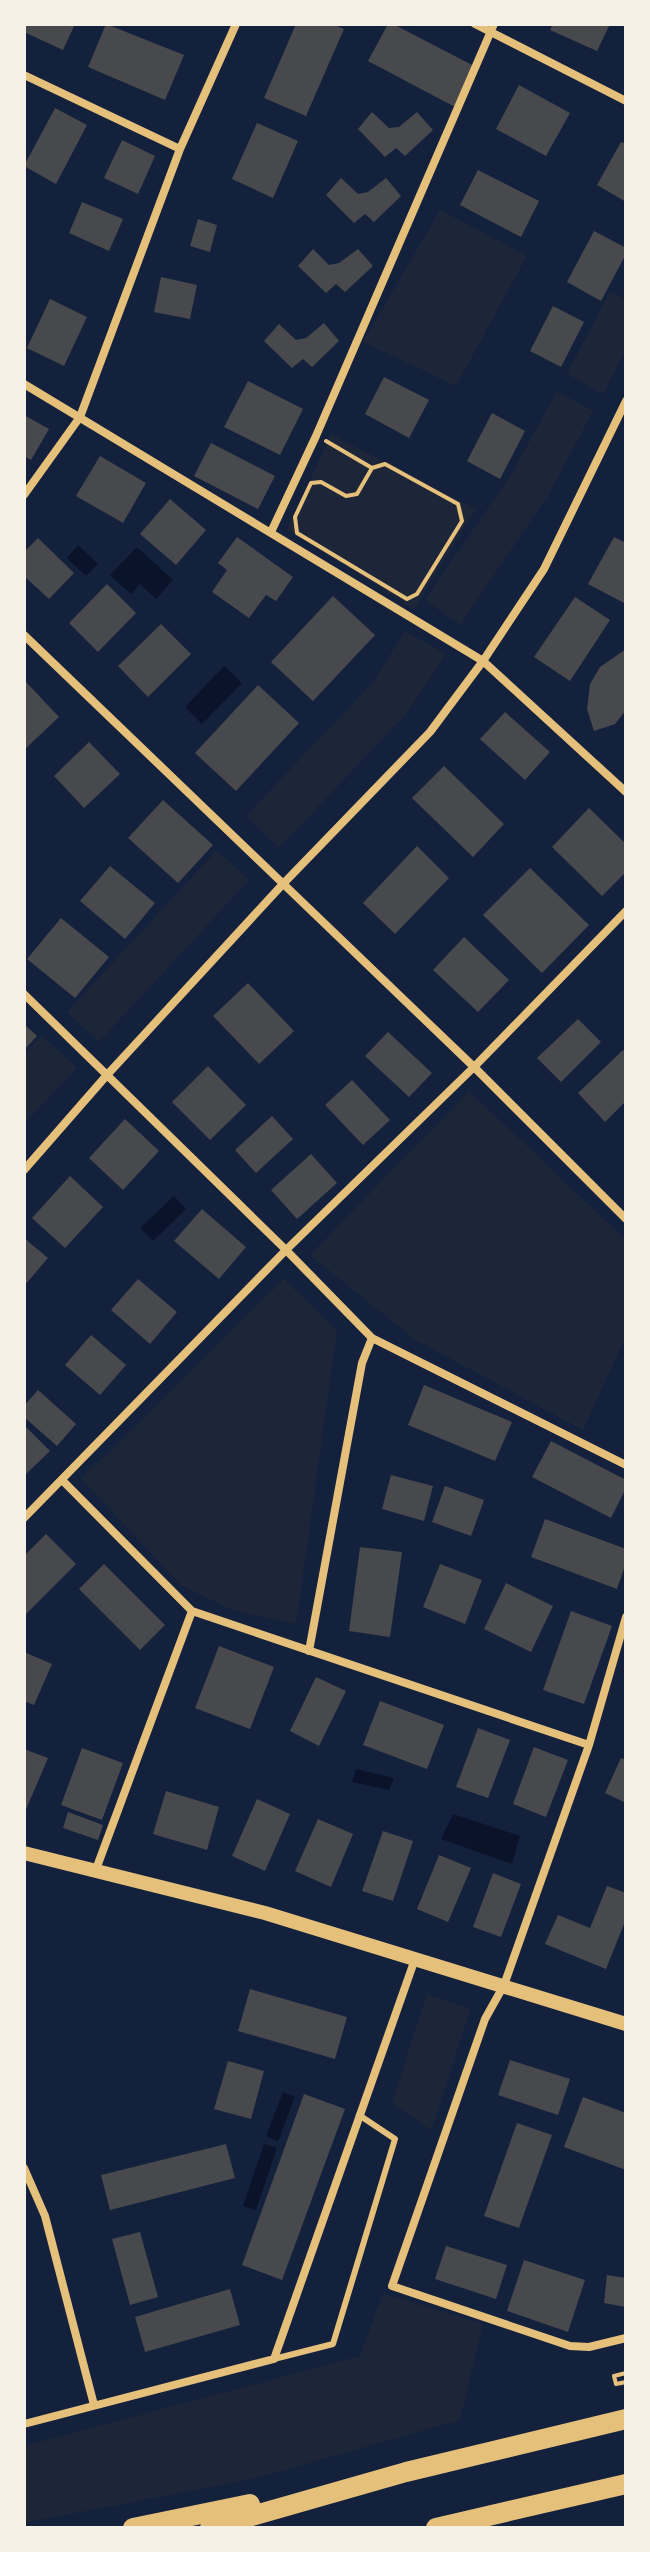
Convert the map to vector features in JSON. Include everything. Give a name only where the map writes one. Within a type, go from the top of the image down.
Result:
[{"type":"highway","points":[[133,2528],[406,2472],[626,2419]]},
{"type":"highway","points":[[210,2528],[406,2472]]},
{"type":"highway","points":[[436,2528],[626,2484]]},
{"type":"street","points":[[24,495],[80,417],[180,149],[236,24]]},
{"type":"street","points":[[475,24],[492,28],[626,101]]},
{"type":"street","points":[[271,532],[316,436],[492,28]]},
{"type":"street","points":[[24,75],[180,149]]},
{"type":"street","points":[[24,384],[483,661],[626,792]]},
{"type":"street","points":[[24,1170],[282,885],[430,732],[483,661],[544,569],[626,401]]},
{"type":"street","points":[[24,635],[625,1215]]},
{"type":"street","points":[[24,1518],[286,1250],[474,1067],[626,911]]},
{"type":"street","points":[[24,994],[372,1338],[626,1465]]},
{"type":"street","points":[[309,1651],[362,1363],[372,1338]]},
{"type":"street","points":[[63,1481],[192,1611],[589,1745]]},
{"type":"street","points":[[95,1873],[192,1611]]},
{"type":"street","points":[[626,1617],[589,1745],[504,1985],[485,2019],[392,2286],[570,2346],[589,2347],[626,2338]]},
{"type":"street","points":[[24,1853],[265,1913],[626,2024]]},
{"type":"street","points":[[24,2424],[274,2359],[416,1958]]},
{"type":"street","points":[[24,2168],[45,2216],[94,2405]]},
{"type":"lane","points":[[274,2359],[333,2344],[395,2139],[359,2115]]},
{"type":"path","points":[[316,436],[372,468],[385,464],[458,504],[462,521],[417,594],[407,599],[297,533],[295,517],[311,483],[321,482],[346,496],[357,494],[372,468]]},
{"type":"path","points":[[626,2373],[614,2376],[616,2384],[626,2382]]},
{"type":"shaded area","points":[[440,210],[527,256],[456,386],[363,342]]},
{"type":"shaded area","points":[[610,291],[626,300],[626,350],[603,394],[567,374]]},
{"type":"shaded area","points":[[557,391],[593,411],[549,494],[460,625],[425,600],[512,473]]},
{"type":"shaded area","points":[[331,434],[476,509],[414,609],[287,529]]},
{"type":"shaded area","points":[[78,545],[98,564],[86,576],[67,558]]},
{"type":"shaded area","points":[[137,547],[173,580],[156,599],[140,584],[131,594],[110,575]]},
{"type":"shaded area","points":[[405,631],[446,654],[406,714],[279,848],[246,816],[373,682]]},
{"type":"shaded area","points":[[224,666],[242,683],[202,724],[185,707]]},
{"type":"shaded area","points":[[217,850],[249,880],[99,1042],[67,1012]]},
{"type":"shaded area","points":[[42,1035],[77,1068],[24,1124],[24,1054]]},
{"type":"shaded area","points":[[469,1091],[626,1240],[626,1336],[583,1430],[414,1339],[310,1255]]},
{"type":"shaded area","points":[[174,1196],[186,1209],[153,1241],[140,1228]]},
{"type":"shaded area","points":[[284,1279],[337,1331],[296,1624],[232,1610],[182,1586],[81,1479]]},
{"type":"shaded area","points":[[356,1769],[394,1778],[389,1790],[352,1782]]},
{"type":"shaded area","points":[[453,1814],[520,1836],[512,1864],[441,1839]]},
{"type":"shaded area","points":[[427,1994],[471,2009],[431,2130],[392,2103]]},
{"type":"shaded area","points":[[283,2092],[295,2097],[278,2141],[266,2136]]},
{"type":"shaded area","points":[[264,2144],[277,2148],[256,2210],[243,2206]]},
{"type":"shaded area","points":[[383,2293],[483,2324],[460,2420],[257,2478],[24,2523],[24,2446],[360,2356]]},
{"type":"building","points":[[24,24],[75,24],[63,50],[24,32]]},
{"type":"building","points":[[106,24],[184,55],[165,100],[88,67]]},
{"type":"building","points":[[296,24],[332,24],[344,29],[306,116],[264,98]]},
{"type":"building","points":[[388,24],[476,67],[455,107],[368,61]]},
{"type":"building","points":[[553,24],[610,24],[597,51],[550,30]]},
{"type":"building","points":[[519,85],[570,113],[546,156],[496,129]]},
{"type":"building","points":[[55,108],[87,125],[56,184],[24,166]]},
{"type":"building","points":[[372,112],[389,128],[399,127],[417,112],[433,130],[405,156],[396,148],[385,157],[358,129]]},
{"type":"building","points":[[257,123],[298,141],[273,198],[232,179]]},
{"type":"building","points":[[122,140],[155,156],[138,194],[104,178]]},
{"type":"building","points":[[621,142],[626,144],[626,202],[597,185]]},
{"type":"building","points":[[478,170],[539,201],[521,237],[460,205]]},
{"type":"building","points":[[341,178],[358,194],[368,192],[386,178],[401,196],[374,222],[365,214],[354,223],[326,195]]},
{"type":"building","points":[[82,202],[123,219],[109,251],[69,233]]},
{"type":"building","points":[[198,219],[217,225],[210,252],[190,246]]},
{"type":"building","points":[[594,231],[626,248],[626,254],[601,301],[567,282]]},
{"type":"building","points":[[313,249],[329,265],[339,263],[358,249],[373,266],[345,292],[336,284],[326,293],[298,266]]},
{"type":"building","points":[[161,277],[197,285],[190,319],[154,312]]},
{"type":"building","points":[[50,299],[87,317],[64,366],[27,348]]},
{"type":"building","points":[[553,306],[584,322],[561,367],[530,351]]},
{"type":"building","points":[[324,323],[339,341],[312,367],[303,359],[292,368],[264,341],[279,324],[296,340],[306,338]]},
{"type":"building","points":[[384,377],[429,400],[409,438],[365,414]]},
{"type":"building","points":[[248,381],[303,409],[280,455],[224,427]]},
{"type":"building","points":[[492,413],[525,431],[500,479],[467,461]]},
{"type":"building","points":[[24,415],[49,429],[31,460],[24,456]]},
{"type":"building","points":[[211,443],[275,476],[258,509],[194,476]]},
{"type":"building","points":[[100,456],[146,483],[123,523],[76,496]]},
{"type":"building","points":[[170,499],[206,530],[176,565],[140,534]]},
{"type":"building","points":[[237,537],[293,577],[276,601],[266,595],[249,618],[212,592],[227,570],[218,563]]},
{"type":"building","points":[[614,537],[626,543],[626,604],[588,584]]},
{"type":"building","points":[[38,538],[74,573],[49,599],[24,576],[24,552]]},
{"type":"building","points":[[107,584],[136,613],[98,652],[69,623]]},
{"type":"building","points":[[333,596],[375,635],[313,701],[271,662]]},
{"type":"building","points":[[575,597],[610,620],[570,681],[534,657]]},
{"type":"building","points":[[161,624],[191,654],[148,697],[118,666]]},
{"type":"building","points":[[626,649],[626,710],[615,724],[594,731],[587,709],[590,684],[600,667]]},
{"type":"building","points":[[26,682],[59,717],[24,750],[24,684]]},
{"type":"building","points":[[258,685],[299,723],[236,791],[195,753]]},
{"type":"building","points":[[505,712],[550,752],[525,780],[480,739]]},
{"type":"building","points":[[89,742],[120,774],[84,808],[54,776]]},
{"type":"building","points":[[444,766],[504,824],[473,857],[412,798]]},
{"type":"building","points":[[163,800],[213,845],[178,883],[128,838]]},
{"type":"building","points":[[589,808],[626,844],[626,872],[602,896],[552,847]]},
{"type":"building","points":[[417,846],[449,878],[395,934],[363,903]]},
{"type":"building","points":[[110,866],[155,903],[125,939],[80,901]]},
{"type":"building","points":[[530,868],[589,925],[542,973],[483,915]]},
{"type":"building","points":[[61,918],[109,957],[75,998],[27,959]]},
{"type":"building","points":[[464,937],[509,980],[478,1012],[433,970]]},
{"type":"building","points":[[248,983],[294,1031],[259,1064],[213,1016]]},
{"type":"building","points":[[578,1019],[601,1042],[561,1082],[537,1058]]},
{"type":"building","points":[[24,1024],[37,1036],[24,1050]]},
{"type":"building","points":[[388,1032],[432,1073],[409,1097],[365,1056]]},
{"type":"building","points":[[623,1050],[626,1053],[626,1101],[605,1122],[578,1093]]},
{"type":"building","points":[[208,1066],[246,1105],[210,1140],[172,1102]]},
{"type":"building","points":[[352,1080],[390,1120],[363,1145],[325,1105]]},
{"type":"building","points":[[272,1116],[293,1139],[256,1173],[235,1150]]},
{"type":"building","points":[[125,1119],[159,1151],[123,1190],[89,1158]]},
{"type":"building","points":[[311,1154],[337,1183],[297,1219],[271,1190]]},
{"type":"building","points":[[70,1176],[103,1207],[65,1248],[32,1218]]},
{"type":"building","points":[[202,1209],[246,1247],[219,1279],[174,1241]]},
{"type":"building","points":[[24,1238],[48,1258],[24,1286]]},
{"type":"building","points":[[138,1279],[177,1312],[150,1344],[111,1310]]},
{"type":"building","points":[[91,1335],[126,1365],[100,1395],[65,1365]]},
{"type":"building","points":[[424,1385],[512,1422],[495,1461],[408,1425]]},
{"type":"building","points":[[38,1390],[76,1424],[57,1446],[24,1417],[24,1406]]},
{"type":"building","points":[[24,1425],[50,1451],[24,1476]]},
{"type":"building","points":[[551,1441],[626,1480],[626,1488],[611,1518],[532,1477]]},
{"type":"building","points":[[391,1475],[433,1486],[424,1521],[382,1509]]},
{"type":"building","points":[[445,1486],[484,1500],[471,1536],[432,1522]]},
{"type":"building","points":[[545,1519],[626,1549],[626,1563],[617,1589],[531,1557]]},
{"type":"building","points":[[46,1534],[76,1564],[24,1616],[24,1556]]},
{"type":"building","points":[[360,1547],[402,1552],[390,1637],[349,1631]]},
{"type":"building","points":[[104,1564],[165,1625],[140,1650],[79,1589]]},
{"type":"building","points":[[440,1564],[482,1580],[465,1624],[423,1607]]},
{"type":"building","points":[[506,1583],[553,1606],[531,1652],[484,1629]]},
{"type":"building","points":[[571,1611],[612,1626],[584,1704],[543,1690]]},
{"type":"building","points":[[219,1646],[274,1667],[250,1729],[195,1708]]},
{"type":"building","points":[[24,1652],[52,1664],[34,1705],[24,1701]]},
{"type":"building","points":[[316,1677],[346,1691],[319,1746],[290,1731]]},
{"type":"building","points":[[380,1701],[444,1725],[427,1769],[363,1745]]},
{"type":"building","points":[[478,1728],[510,1740],[488,1798],[456,1787]]},
{"type":"building","points":[[534,1747],[568,1760],[546,1817],[513,1804]]},
{"type":"building","points":[[82,1748],[123,1763],[102,1820],[61,1805]]},
{"type":"building","points":[[24,1749],[48,1758],[24,1814]]},
{"type":"building","points":[[621,1758],[626,1760],[626,1803],[605,1793]]},
{"type":"building","points":[[166,1791],[219,1807],[207,1850],[153,1834]]},
{"type":"building","points":[[257,1799],[290,1814],[265,1871],[232,1856]]},
{"type":"building","points":[[68,1812],[103,1825],[98,1840],[63,1828]]},
{"type":"building","points":[[318,1819],[353,1834],[331,1887],[295,1871]]},
{"type":"building","points":[[383,1831],[413,1841],[393,1901],[362,1891]]},
{"type":"building","points":[[439,1855],[471,1868],[448,1922],[417,1909]]},
{"type":"building","points":[[493,1873],[521,1884],[501,1937],[473,1927]]},
{"type":"building","points":[[607,1886],[626,1893],[626,1919],[606,1969],[545,1944],[558,1915],[590,1928]]},
{"type":"building","points":[[250,1989],[347,2017],[335,2059],[238,2031]]},
{"type":"building","points":[[510,2060],[570,2079],[558,2115],[498,2095]]},
{"type":"building","points":[[228,2061],[264,2071],[251,2119],[214,2109]]},
{"type":"building","points":[[304,2094],[345,2109],[282,2280],[242,2265]]},
{"type":"building","points":[[583,2097],[626,2113],[626,2170],[564,2147]]},
{"type":"building","points":[[517,2123],[552,2135],[519,2228],[484,2216]]},
{"type":"building","points":[[226,2144],[235,2178],[110,2210],[101,2175]]},
{"type":"building","points":[[140,2232],[158,2297],[130,2305],[112,2239]]},
{"type":"building","points":[[446,2246],[507,2265],[496,2299],[435,2279]]},
{"type":"building","points":[[524,2260],[585,2280],[568,2332],[507,2311]]},
{"type":"building","points":[[607,2275],[626,2278],[626,2307],[604,2303]]},
{"type":"building","points":[[230,2289],[240,2325],[145,2352],[135,2317]]}]
